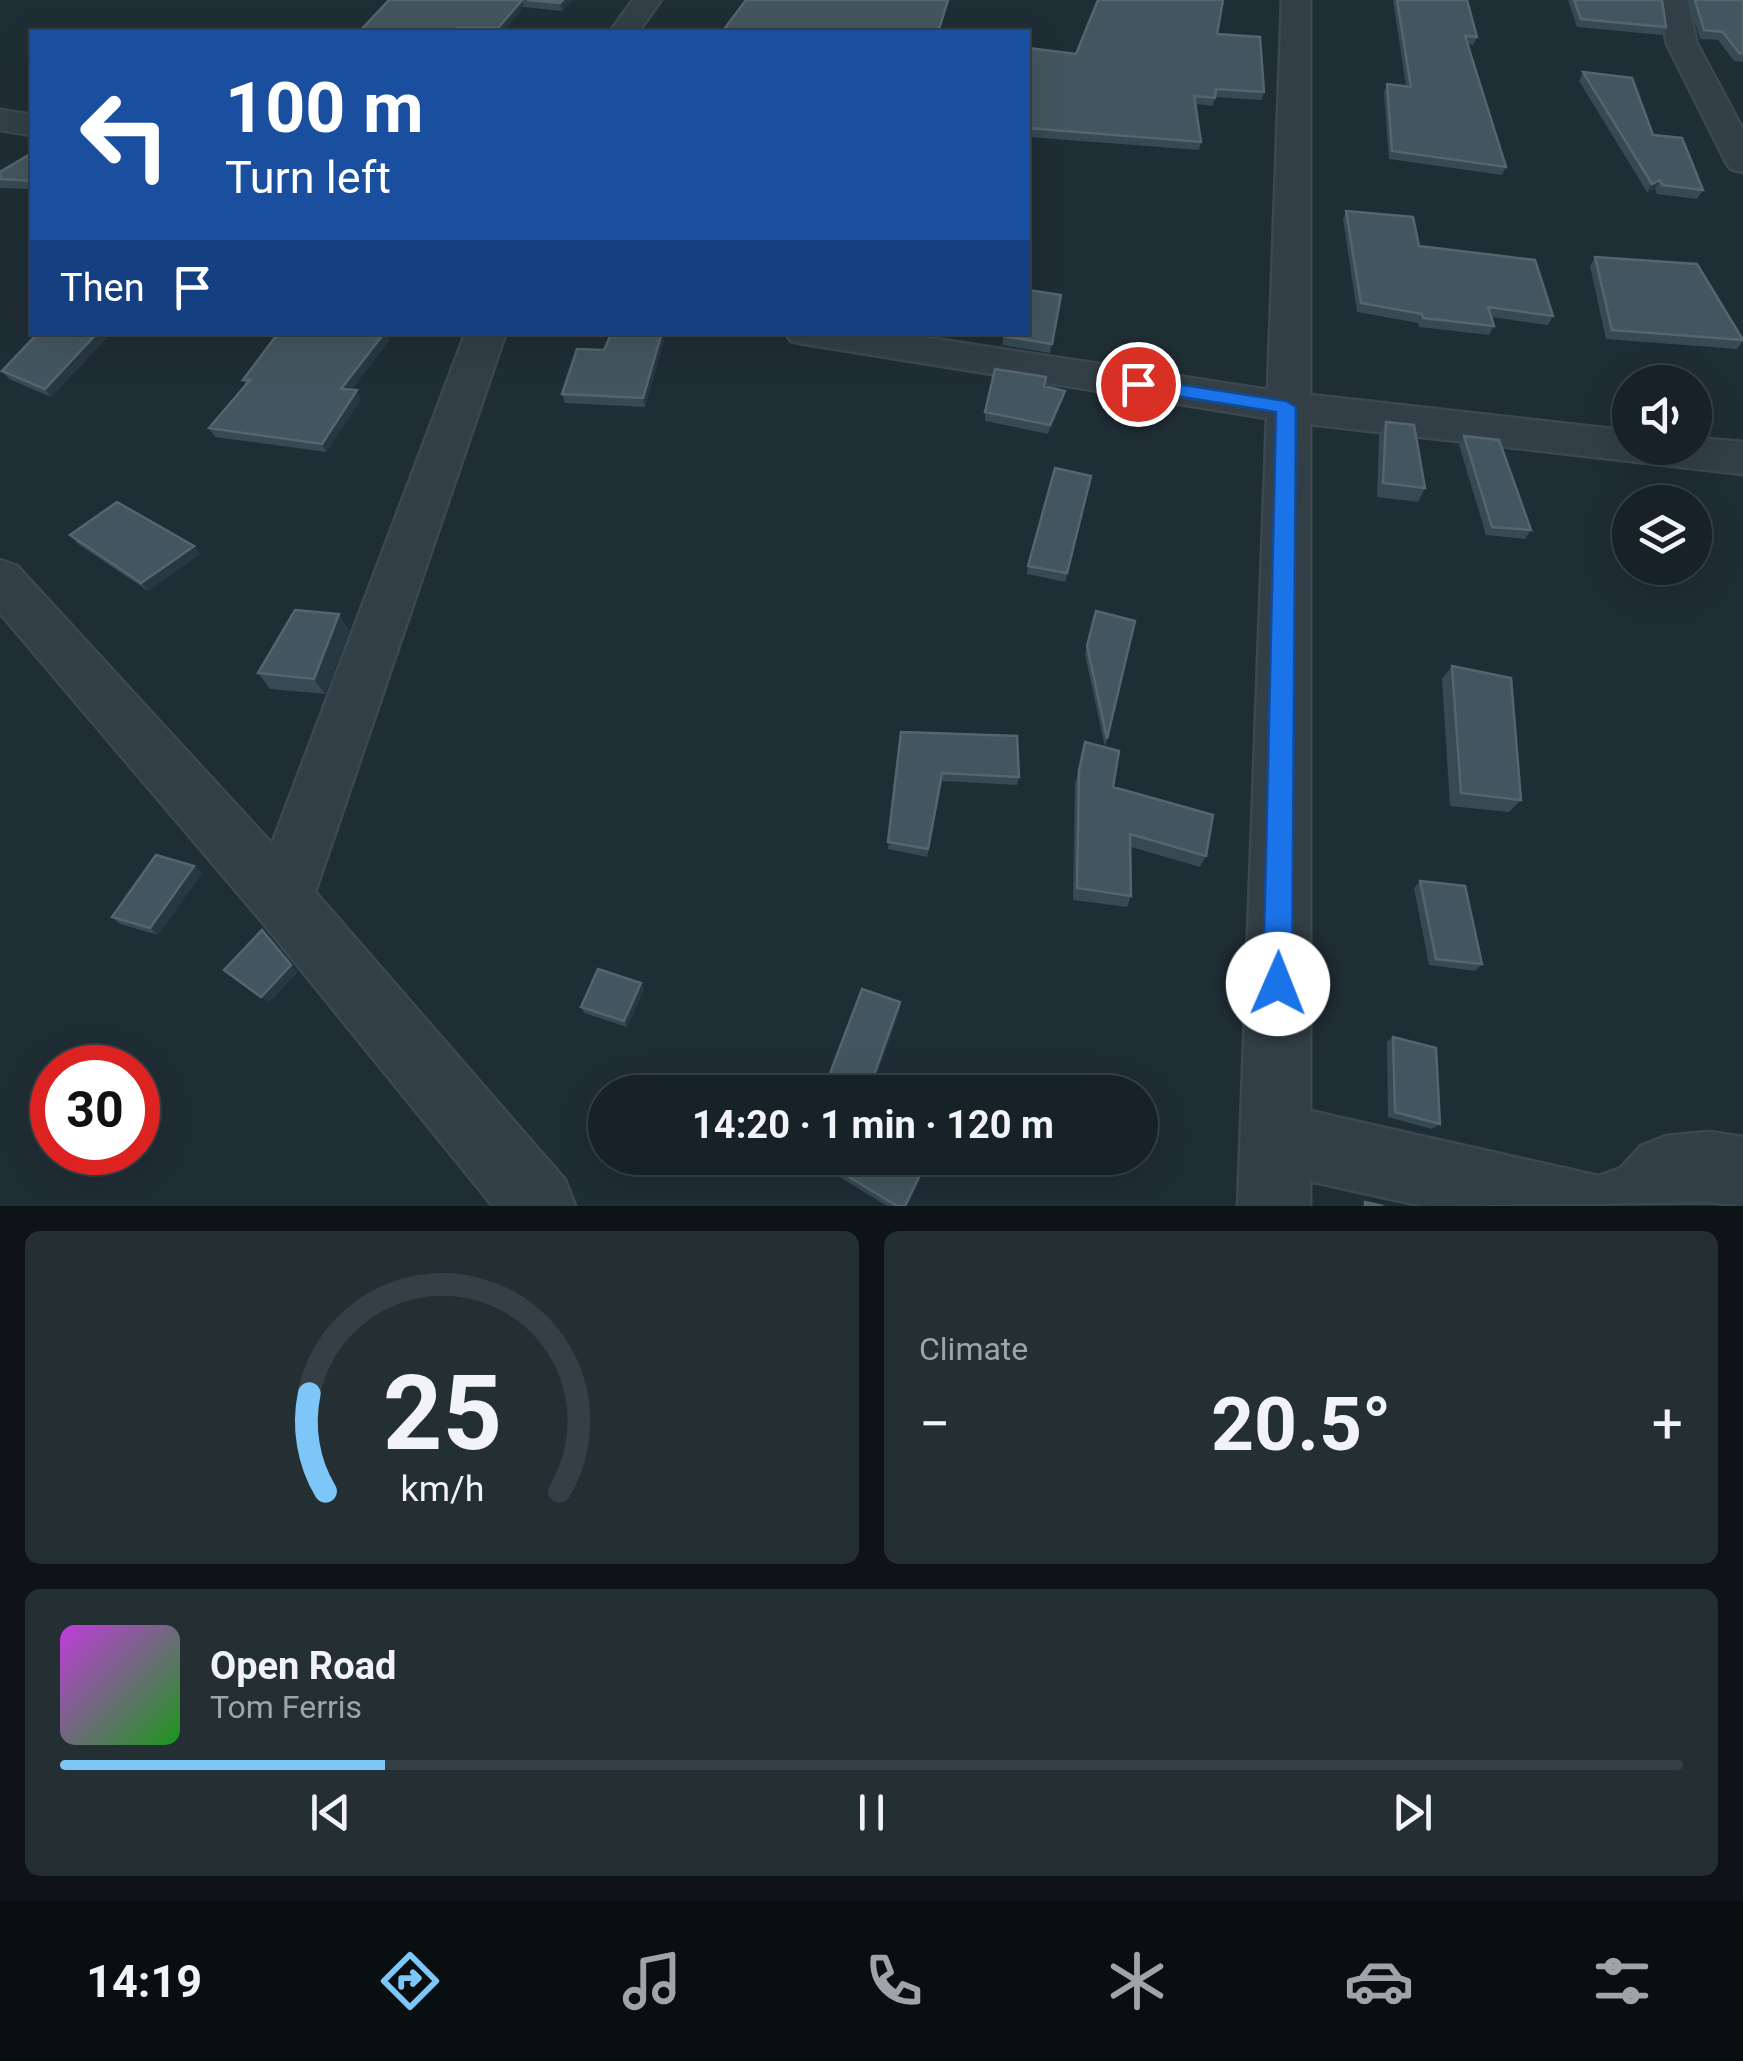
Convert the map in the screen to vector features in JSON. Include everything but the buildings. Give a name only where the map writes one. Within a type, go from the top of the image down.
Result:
[{"type":"street","points":[[625,30],[647,0]]},
{"type":"street","points":[[1274,1206],[1296,0]]},
{"type":"street","points":[[1674,0],[1682,44],[1743,162]]},
{"type":"street","points":[[0,120],[30,125]]},
{"type":"street","points":[[282,899],[485,335]]},
{"type":"street","points":[[823,335],[1286,407],[1612,444]]},
{"type":"street","points":[[1712,455],[1743,458]]},
{"type":"street","points":[[0,579],[282,899],[539,1206]]},
{"type":"street","points":[[1275,1138],[1585,1206]]},
{"type":"street","points":[[1612,1206],[1640,1201],[1666,1171],[1708,1167],[1743,1172]]},
{"type":"route","points":[[1138,384],[1286,407],[1278,984]]}]
